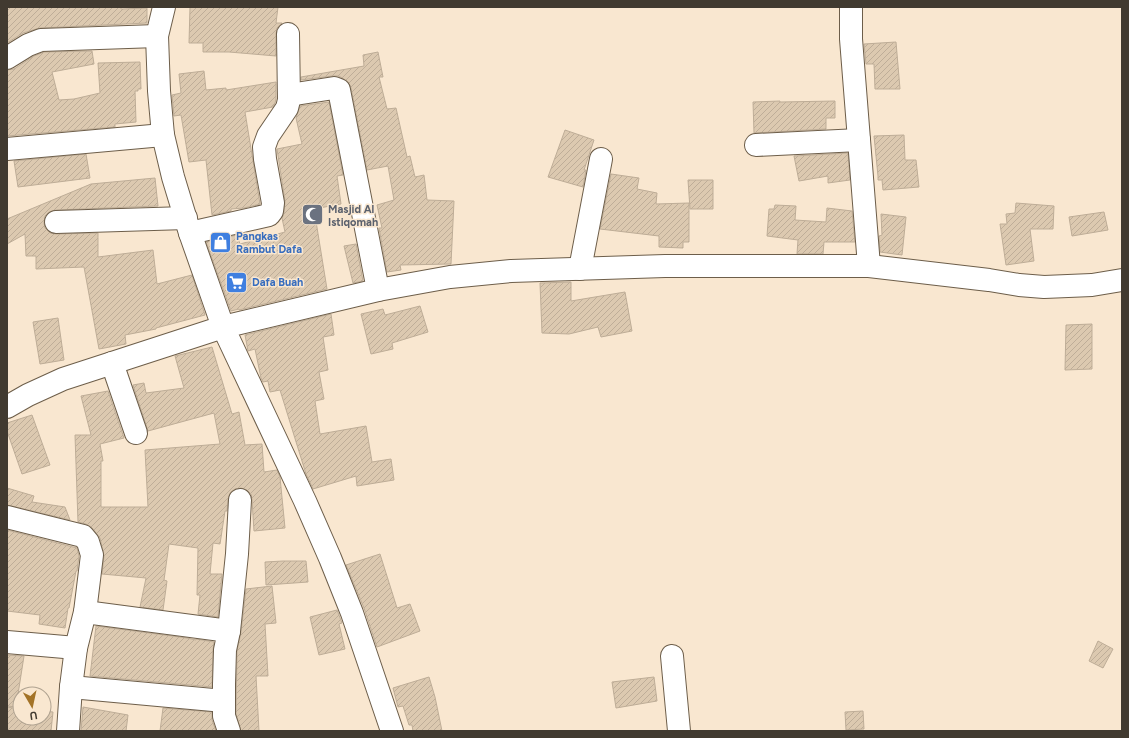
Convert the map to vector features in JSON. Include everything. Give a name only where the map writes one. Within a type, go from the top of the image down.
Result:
[{"type":"street","points":[[164,7],[156,36],[159,91],[164,135],[173,176],[188,225],[223,327],[305,501],[330,558],[352,613],[392,731]]},
{"type":"street","points":[[851,7],[851,39],[869,266]]},
{"type":"street","points":[[56,222],[188,225],[269,215],[272,211],[273,204],[264,147],[268,136],[287,108],[289,100],[288,34]]},
{"type":"street","points":[[7,58],[28,45],[41,40],[156,36]]},
{"type":"street","points":[[289,95],[334,88],[339,90],[378,290]]},
{"type":"street","points":[[7,149],[164,135]]},
{"type":"street","points":[[756,145],[859,140]]},
{"type":"street","points":[[580,268],[601,158]]},
{"type":"street","points":[[7,407],[28,395],[63,379],[223,327],[378,290],[450,277],[511,270],[665,266],[869,266],[1044,287],[1092,285],[1122,280]]},
{"type":"street","points":[[112,363],[136,433]]},
{"type":"street","points":[[229,731],[224,716],[225,650],[230,631],[240,500]]},
{"type":"street","points":[[7,518],[83,536],[88,542],[92,555],[85,612],[76,648],[71,687],[68,731]]},
{"type":"street","points":[[85,612],[230,631]]},
{"type":"street","points":[[7,642],[76,648]]},
{"type":"street","points":[[672,656],[679,731]]},
{"type":"street","points":[[71,687],[224,701]]},
{"type":"building","points":[[7,7],[147,8],[147,23],[40,28],[23,33],[7,43]]},
{"type":"building","points":[[190,7],[278,7],[276,23],[282,23],[277,28],[276,56],[229,52],[203,52],[203,43],[189,43]]},
{"type":"building","points":[[896,42],[900,89],[875,89],[874,64],[866,64],[864,44]]},
{"type":"building","points":[[92,51],[94,64],[52,72],[59,100],[74,99],[100,93],[98,63],[140,62],[141,89],[135,91],[136,122],[115,124],[115,127],[7,136],[7,70],[14,69],[34,56],[44,52]]},
{"type":"building","points":[[378,52],[383,77],[379,77],[387,109],[396,108],[407,157],[410,156],[415,177],[424,175],[427,200],[454,201],[451,264],[400,265],[401,270],[387,272],[379,228],[382,228],[377,205],[394,200],[388,166],[367,170],[351,88],[348,82],[339,76],[301,80],[301,77],[364,66],[363,55]]},
{"type":"building","points":[[204,71],[206,90],[226,88],[226,90],[276,82],[276,99],[273,107],[245,112],[260,204],[244,208],[231,209],[231,211],[212,215],[206,160],[189,162],[181,115],[174,116],[172,95],[181,93],[179,74]]},
{"type":"building","points":[[835,101],[835,118],[826,118],[826,129],[754,133],[753,102]]},
{"type":"building","points":[[329,102],[343,175],[337,176],[341,204],[314,209],[327,289],[231,311],[206,242],[237,235],[240,244],[285,232],[282,218],[285,201],[277,149],[302,144],[296,118],[300,106]]},
{"type":"building","points":[[565,130],[594,140],[584,170],[586,170],[583,187],[548,177]]},
{"type":"building","points":[[904,135],[905,160],[916,160],[919,187],[883,190],[882,180],[878,180],[874,136]]},
{"type":"building","points":[[848,153],[850,180],[828,183],[828,176],[799,181],[794,156]]},
{"type":"building","points":[[86,154],[90,178],[18,187],[14,161]]},
{"type":"building","points":[[611,174],[639,178],[637,189],[657,193],[656,204],[689,203],[689,242],[683,242],[683,248],[659,247],[659,236],[600,229]]},
{"type":"building","points":[[155,178],[158,206],[56,210],[49,212],[45,216],[45,228],[50,233],[98,233],[98,257],[153,250],[157,284],[192,275],[205,315],[156,329],[125,335],[126,344],[99,349],[84,267],[36,269],[36,256],[26,256],[25,234],[7,244],[7,219],[91,184]]},
{"type":"building","points":[[688,180],[713,180],[713,209],[690,209]]},
{"type":"building","points":[[1016,203],[1054,206],[1053,229],[1030,229],[1034,261],[1006,265],[1000,224],[1007,224],[1006,214],[1015,213]]},
{"type":"building","points":[[775,205],[796,206],[795,220],[826,222],[827,208],[852,211],[855,242],[824,242],[823,254],[797,254],[798,240],[767,236],[769,209],[774,209]]},
{"type":"building","points":[[1104,212],[1108,230],[1072,236],[1069,217]]},
{"type":"building","points":[[881,214],[906,217],[902,255],[880,252],[879,236],[882,235]]},
{"type":"building","points":[[356,244],[363,281],[353,283],[344,246]]},
{"type":"building","points":[[571,282],[571,301],[625,292],[632,331],[601,337],[598,327],[569,334],[542,333],[540,283]]},
{"type":"building","points":[[420,306],[428,332],[392,343],[393,349],[371,354],[361,314],[383,309],[385,315]]},
{"type":"building","points":[[331,314],[334,335],[323,337],[328,370],[319,372],[324,399],[315,401],[320,434],[366,426],[372,462],[391,459],[394,480],[357,486],[356,476],[313,489],[306,474],[280,390],[270,392],[268,381],[263,382],[261,378],[255,349],[248,351],[245,335]]},
{"type":"building","points":[[58,318],[64,360],[40,364],[33,322]]},
{"type":"building","points":[[1092,324],[1092,369],[1065,370],[1066,325]]},
{"type":"building","points":[[212,347],[232,414],[239,412],[245,445],[262,444],[264,472],[277,470],[280,477],[285,528],[254,531],[251,494],[247,490],[241,488],[235,489],[230,493],[227,511],[225,511],[220,544],[213,543],[210,574],[222,574],[218,617],[198,614],[200,595],[197,595],[198,548],[169,544],[164,580],[167,581],[163,610],[140,607],[146,578],[102,574],[104,556],[100,538],[92,528],[86,524],[78,522],[75,435],[91,435],[81,396],[108,391],[124,438],[100,444],[103,461],[101,461],[101,507],[148,507],[145,450],[220,444],[214,413],[148,431],[133,385],[144,383],[146,393],[184,388],[175,356]]},
{"type":"building","points":[[32,415],[50,465],[22,474],[7,431],[7,423]]},
{"type":"building","points":[[7,488],[34,496],[32,502],[65,507],[70,520],[7,505]]},
{"type":"building","points":[[7,530],[77,548],[79,556],[77,571],[65,628],[39,624],[40,615],[7,611]]},
{"type":"building","points":[[380,554],[397,608],[410,604],[420,631],[377,647],[364,608],[346,565]]},
{"type":"building","points":[[306,561],[308,582],[266,585],[265,562]]},
{"type":"building","points":[[272,586],[276,623],[265,624],[268,676],[256,676],[259,731],[241,731],[236,714],[237,651],[241,632],[246,589]]},
{"type":"building","points":[[337,610],[342,623],[339,624],[345,649],[319,655],[310,617]]},
{"type":"building","points":[[96,626],[214,642],[212,687],[90,676]]},
{"type":"building","points":[[1098,641],[1113,649],[1103,668],[1089,661]]},
{"type":"building","points":[[7,655],[24,656],[19,686],[12,686],[12,707],[7,706]]},
{"type":"building","points":[[429,677],[442,731],[413,731],[412,725],[409,725],[403,706],[398,707],[393,688]]},
{"type":"building","points":[[654,677],[657,701],[616,708],[612,682]]},
{"type":"building","points":[[7,707],[12,708],[12,726],[52,726],[51,731],[7,731]]},
{"type":"building","points":[[83,707],[128,715],[126,731],[81,731]]},
{"type":"building","points":[[163,708],[212,712],[212,720],[216,731],[160,731]]},
{"type":"building","points":[[863,711],[864,729],[846,730],[845,712]]},
{"type":"place","name":"Masjid Al Istiqomah","points":[[312,215]]},
{"type":"place","name":"Pangkas Rambut Dafa","points":[[221,242]]},
{"type":"place","name":"Dafa Buah","points":[[237,282]]}]
